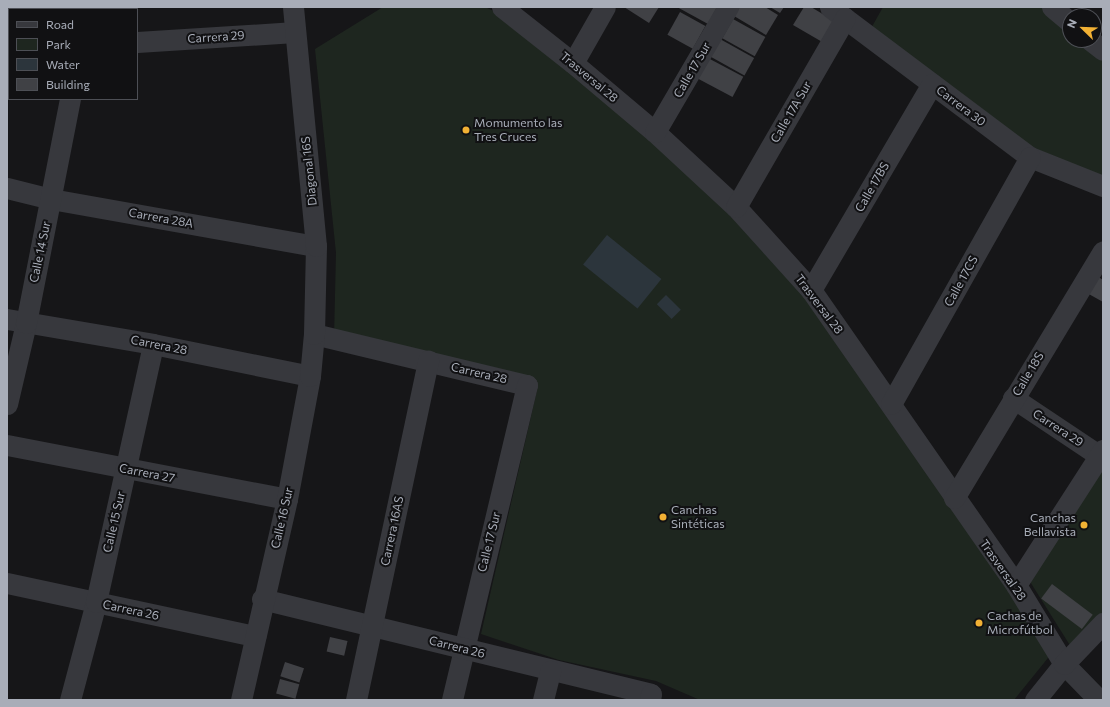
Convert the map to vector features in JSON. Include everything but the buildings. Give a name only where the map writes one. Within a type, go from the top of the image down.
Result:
[{"type":"street","name":"Diagonal 16S","points":[[293,7],[316,246],[314,334]]},
{"type":"street","name":"Trasversal 28","points":[[502,7],[573,62],[655,132],[736,207],[811,290],[891,404],[954,498],[1016,585],[1064,664]]},
{"type":"street","points":[[573,62],[605,7]]},
{"type":"street","name":"Calle 17 Sur","points":[[655,132],[728,7]]},
{"type":"street","points":[[1052,7],[1062,15]]},
{"type":"street","name":"Carrera 30","points":[[838,13],[1030,157],[1103,186]]},
{"type":"street","name":"Calle 17A Sur","points":[[736,207],[838,13]]},
{"type":"street","name":"Carrera 29","points":[[138,42],[295,32]]},
{"type":"street","name":"Calle 17BS","points":[[811,290],[932,84]]},
{"type":"street","name":"Calle 14 Sur","points":[[7,404],[16,321],[51,199],[70,100]]},
{"type":"street","name":"Calle 17CS","points":[[891,404],[1030,157]]},
{"type":"street","name":"Carrera 28A","points":[[7,188],[51,199],[316,246]]},
{"type":"street","name":"Calle 18S","points":[[954,498],[1103,250]]},
{"type":"street","name":"Carrera 28","points":[[16,321],[153,344],[310,376]]},
{"type":"street","name":"Carrera 28","points":[[314,334],[527,385]]},
{"type":"street","name":"Calle 16 Sur","points":[[241,700],[262,600],[287,499],[310,376],[314,334]]},
{"type":"street","name":"Calle 15 Sur","points":[[70,700],[96,602],[127,469],[153,344]]},
{"type":"street","name":"Carrera 16AS","points":[[356,700],[428,361]]},
{"type":"street","name":"Calle 17 Sur","points":[[452,700],[527,385]]},
{"type":"street","name":"Carrera 29","points":[[1013,398],[1102,454]]},
{"type":"street","name":"Carrera 27","points":[[7,445],[287,499]]},
{"type":"street","points":[[1016,585],[1102,454]]},
{"type":"street","name":"Carrera 26","points":[[7,582],[255,636]]},
{"type":"street","name":"Carrera 26","points":[[262,600],[371,625],[650,697]]},
{"type":"street","points":[[1035,700],[1064,664],[1103,623]]},
{"type":"street","points":[[1064,664],[1099,700]]},
{"type":"street","points":[[543,700],[550,671]]},
{"type":"green space","points":[[383,7],[485,7],[498,13],[660,144],[809,295],[1052,653],[1014,700],[700,700],[656,681],[559,660],[481,634],[538,386],[334,338],[336,253],[315,49]]},
{"type":"green space","points":[[883,7],[1049,7],[1062,19],[1062,48],[1096,48],[1103,54],[1103,184],[1035,157],[869,32]]},
{"type":"green space","name":"Canchas Bellavista","points":[[1102,469],[1103,613],[1071,647],[1029,580]]},
{"type":"water","points":[[607,235],[661,279],[637,309],[583,265]]},
{"type":"water","points":[[666,295],[681,310],[672,319],[657,304]]},
{"type":"place","name":"Momumento las Tres Cruces","points":[[466,130]]},
{"type":"place","name":"Canchas Sintéticas","points":[[663,517]]},
{"type":"place","name":"Canchas Bellavista","points":[[1084,525]]},
{"type":"place","name":"Cachas de Microfútbol","points":[[979,623]]}]
